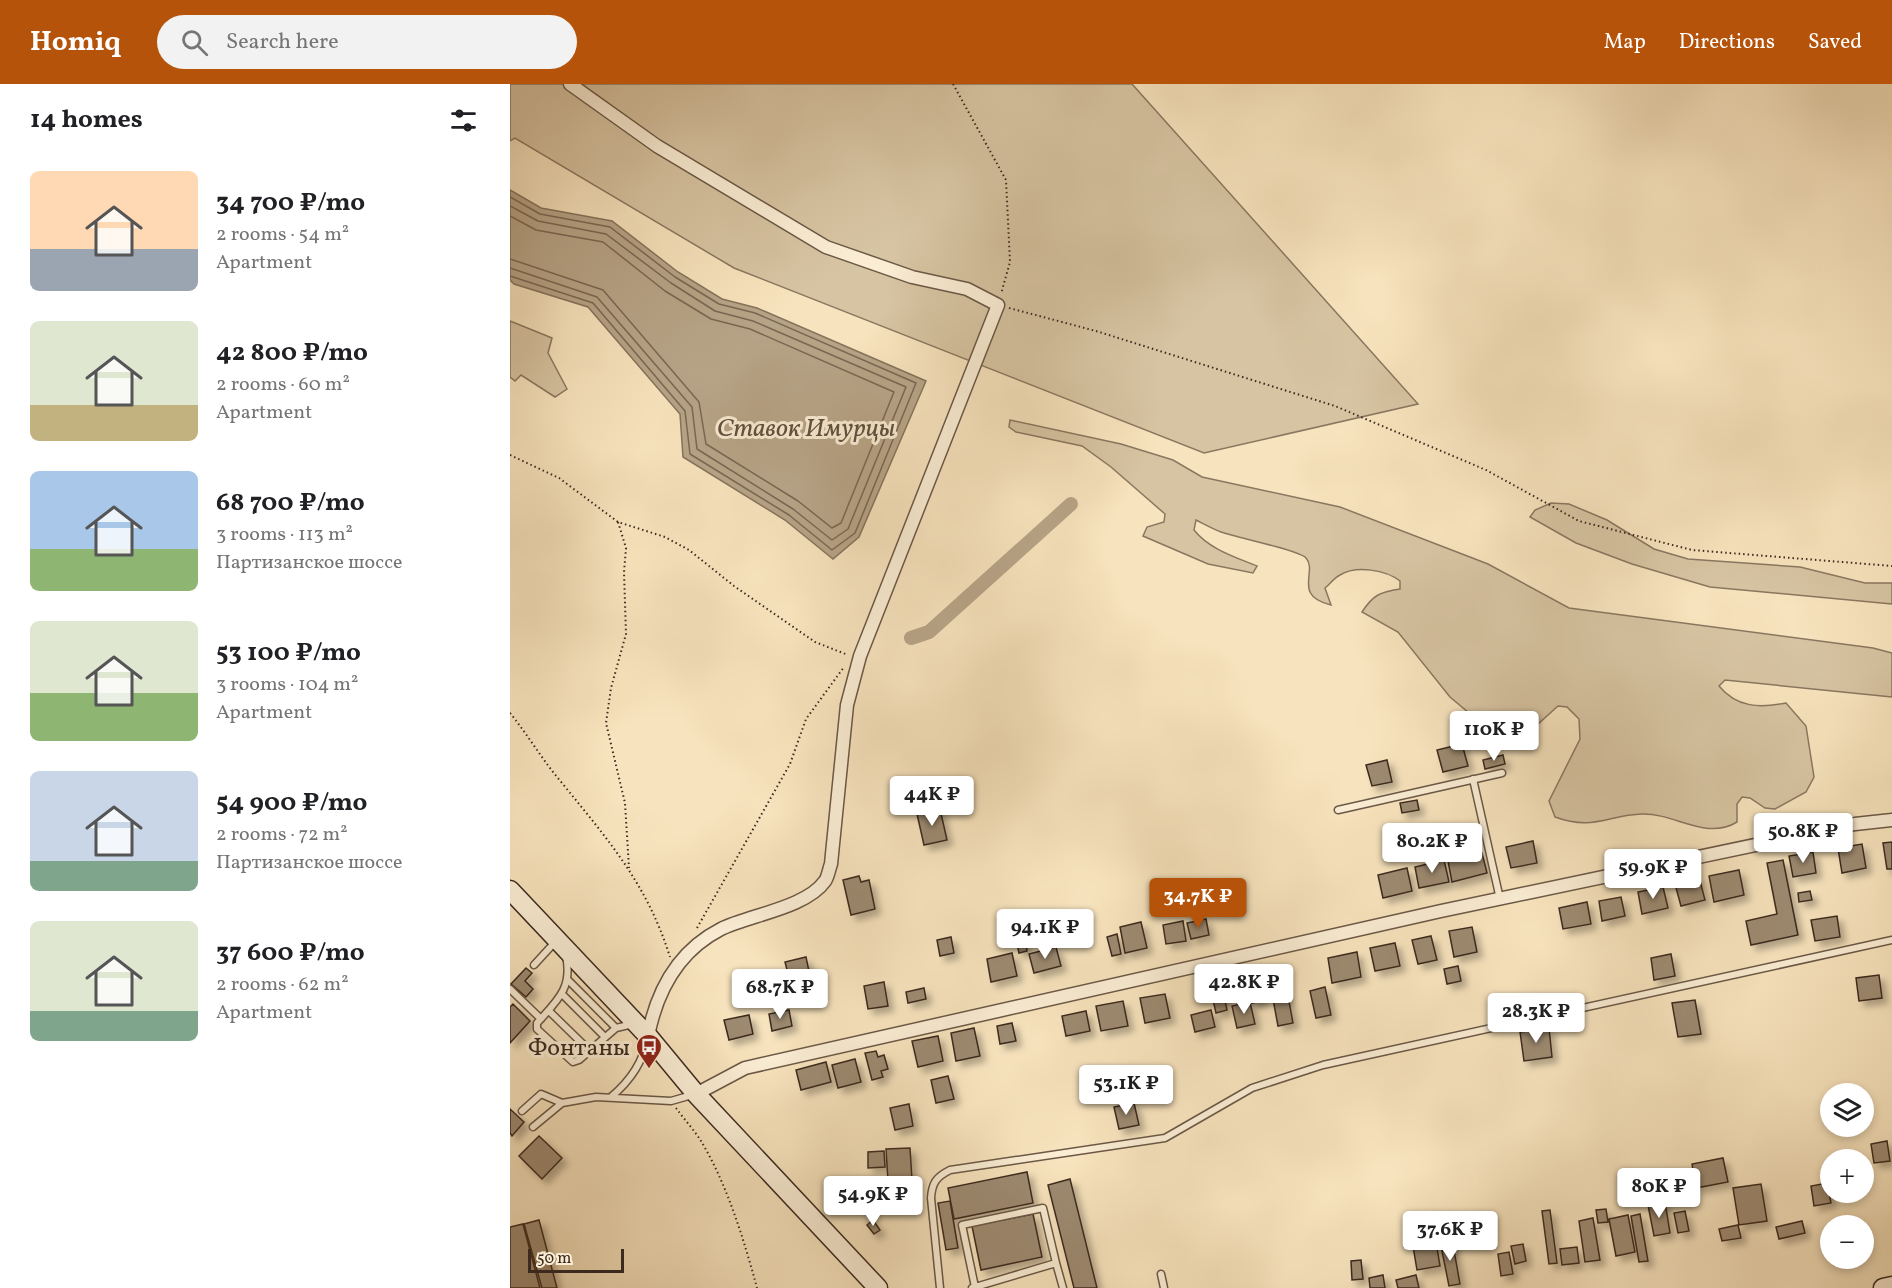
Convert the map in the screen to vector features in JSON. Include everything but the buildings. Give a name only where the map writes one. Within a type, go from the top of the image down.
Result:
[{"type":"main road","points":[[510,890],[642,1030],[696,1094],[878,1288]]},
{"type":"main road","points":[[1883,1288],[1892,1286]]},
{"type":"street","points":[[570,84],[657,146],[826,247],[912,278],[967,289],[998,305],[860,656],[847,705],[831,864],[825,881],[810,896],[721,929],[693,948],[673,969],[642,1030]]},
{"type":"street","points":[[696,1094],[745,1068],[1500,899],[1855,824],[1892,820]]},
{"type":"lane","points":[[1338,810],[1502,773]]},
{"type":"lane","points":[[1473,779],[1500,899]]},
{"type":"lane","points":[[940,1288],[931,1198],[932,1185],[940,1175],[950,1170],[1165,1138],[1252,1088],[1323,1065],[1892,940]]},
{"type":"lane","points":[[534,965],[561,944],[568,980],[563,995],[541,1019],[537,1029],[573,1062],[579,1060],[616,1028],[642,1030],[640,1062],[624,1086],[612,1097]]},
{"type":"lane","points":[[568,980],[616,1028]]},
{"type":"lane","points":[[510,989],[541,1019]]},
{"type":"lane","points":[[563,995],[604,1036]]},
{"type":"lane","points":[[549,1011],[589,1050]]},
{"type":"lane","points":[[522,1111],[541,1094],[562,1103],[612,1097],[670,1101],[696,1094]]},
{"type":"lane","points":[[533,1127],[562,1103]]},
{"type":"lane","points":[[1056,1263],[973,1288],[962,1225],[1043,1208],[1063,1288]]},
{"type":"lane","points":[[1161,1274],[1164,1288]]},
{"type":"path","points":[[952,84],[1006,180],[1010,262],[998,305],[1096,331],[1335,406],[1486,471],[1579,521],[1692,550],[1892,566]]},
{"type":"path","points":[[510,455],[559,478],[618,522],[665,537],[689,550],[734,586],[815,642],[841,654],[860,656]]},
{"type":"path","points":[[618,522],[626,548],[624,572],[626,634],[611,688],[606,723],[625,803],[629,868]]},
{"type":"path","points":[[693,935],[790,764],[806,719],[843,667],[860,656]]},
{"type":"path","points":[[510,713],[629,868],[650,906],[673,969]]},
{"type":"path","points":[[670,1101],[701,1142],[715,1171],[743,1239],[757,1288]]},
{"type":"shaded area","points":[[510,84],[1132,84],[1418,404],[1204,453],[734,268],[515,138],[510,141]]},
{"type":"shaded area","points":[[510,321],[552,338],[548,353],[567,389],[555,397],[521,375],[515,381],[510,377]]},
{"type":"shaded area","points":[[1010,420],[1121,444],[1173,460],[1202,477],[1340,507],[1488,564],[1569,608],[1873,648],[1892,653],[1892,697],[1725,680],[1719,686],[1733,699],[1758,706],[1786,703],[1806,726],[1814,777],[1806,792],[1775,809],[1765,808],[1750,798],[1742,797],[1737,804],[1737,822],[1714,829],[1642,814],[1580,823],[1555,817],[1549,801],[1580,739],[1579,719],[1567,707],[1558,706],[1517,743],[1508,743],[1500,739],[1450,697],[1398,632],[1362,612],[1378,595],[1400,589],[1400,581],[1387,574],[1371,570],[1347,572],[1325,588],[1331,605],[1312,596],[1308,583],[1309,563],[1306,558],[1281,548],[1221,532],[1196,520],[1194,530],[1200,537],[1223,552],[1257,566],[1253,573],[1208,564],[1143,536],[1147,527],[1164,522],[1165,514],[1111,467],[1082,446],[1016,432],[1009,427]]},
{"type":"shaded area","points":[[1551,503],[1569,504],[1607,520],[1654,549],[1688,559],[1800,567],[1865,583],[1892,583],[1892,604],[1710,587],[1632,564],[1576,543],[1530,517],[1535,510]]},
{"type":"water","name":"Ставок Имурцы","points":[[510,190],[541,208],[612,221],[678,272],[722,299],[757,308],[926,381],[859,537],[833,559],[785,520],[683,457],[680,414],[588,307],[514,284],[510,280]]},
{"type":"waterway","points":[[911,638],[929,632],[1071,504]]},
{"type":"place","name":"Фонтаны","points":[[649,1070]]}]
